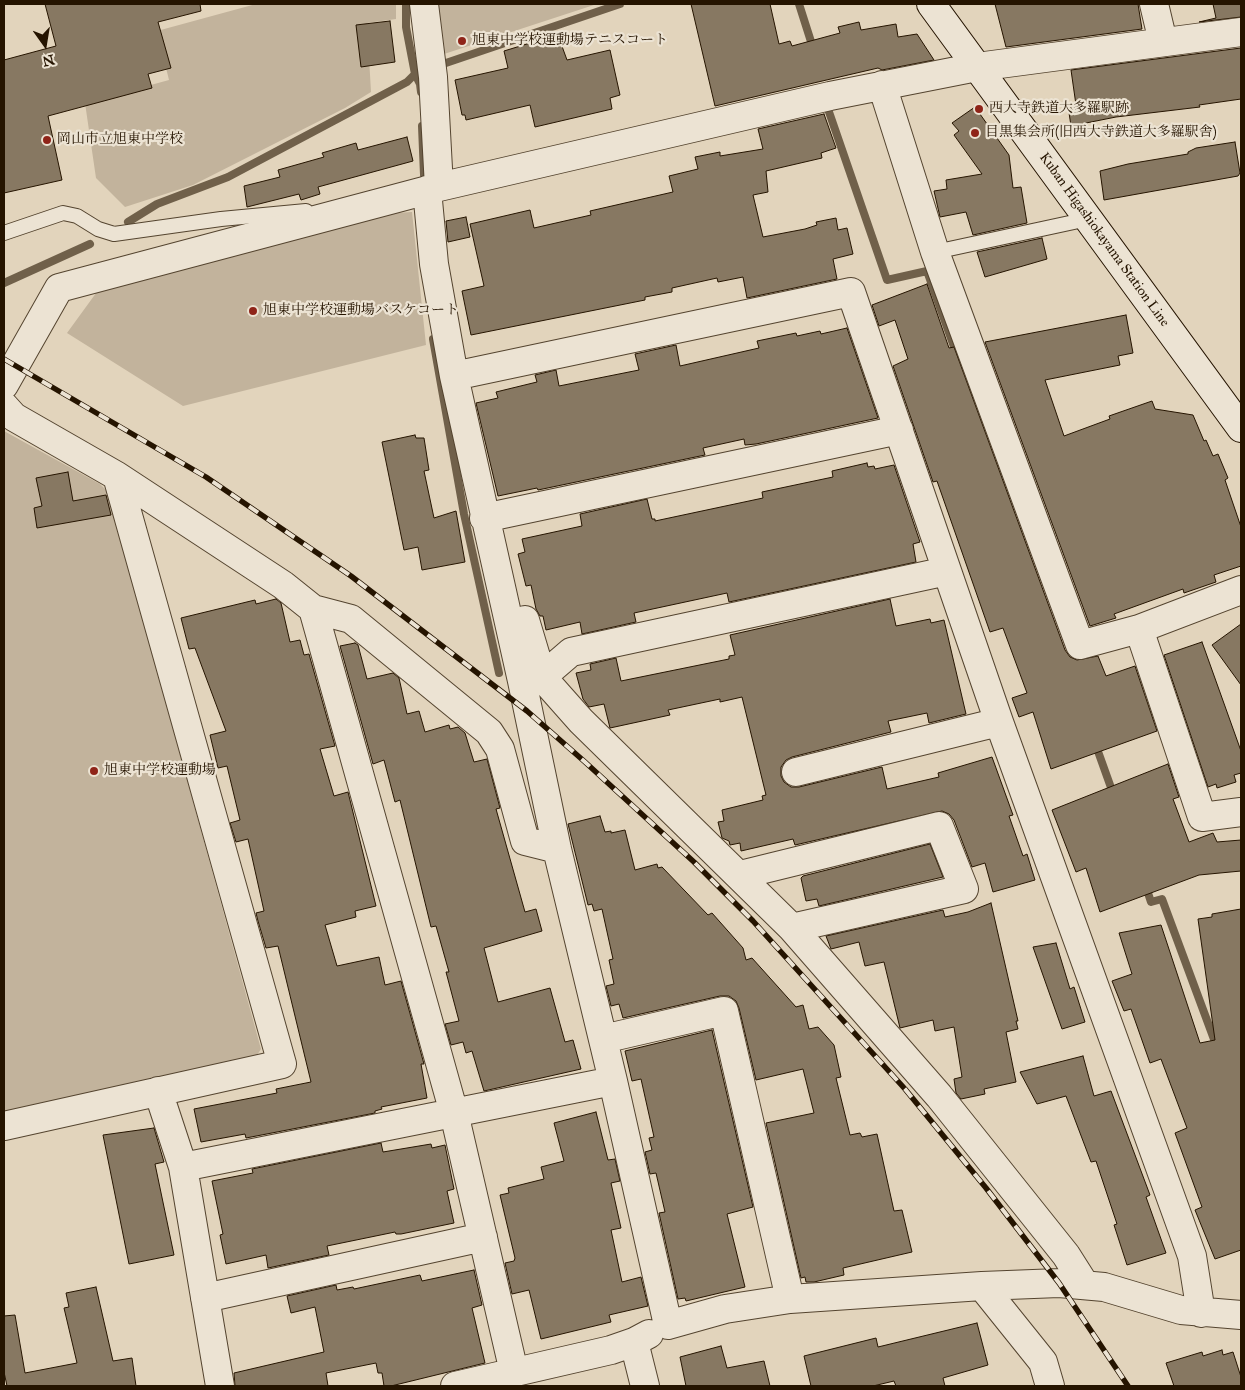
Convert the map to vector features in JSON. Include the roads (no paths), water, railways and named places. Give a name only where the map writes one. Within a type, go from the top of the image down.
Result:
[{"type":"street","points":[[424,4],[432,68],[434,264],[454,376],[492,555],[522,681],[556,849],[613,1081],[668,1325]]},
{"type":"street","name":"Kuban Higashiokayama Station Line","points":[[931,4],[1241,428]]},
{"type":"street","points":[[1154,4],[1163,42]]},
{"type":"street","points":[[4,385],[59,288],[433,189],[882,85],[977,67],[1241,32]]},
{"type":"street","points":[[882,85],[935,252],[1080,645],[1139,629],[1241,590]]},
{"type":"street","points":[[454,376],[851,292],[998,722],[1192,1256],[1201,1313]]},
{"type":"street","points":[[4,406],[14,417],[117,476],[283,585],[312,609],[351,619],[489,732],[500,749],[524,840],[556,849]]},
{"type":"street","points":[[484,518],[899,430]]},
{"type":"street","points":[[4,1126],[282,1064],[117,476]]},
{"type":"street","points":[[492,555],[517,592],[542,677],[581,721],[792,928],[940,1096],[1066,1255],[1085,1285]]},
{"type":"street","points":[[542,677],[571,652],[947,570]]},
{"type":"street","points":[[312,609],[454,1113],[514,1372]]},
{"type":"street","points":[[1139,629],[1202,817],[1241,812]]},
{"type":"street","points":[[796,772],[998,722]]},
{"type":"street","points":[[740,875],[939,826],[964,889],[792,928]]},
{"type":"street","points":[[603,1039],[724,1011],[790,1299]]},
{"type":"street","points":[[184,1167],[613,1081]]},
{"type":"street","points":[[158,1091],[184,1167],[220,1386]]},
{"type":"street","points":[[205,1298],[483,1237]]},
{"type":"street","points":[[455,1386],[611,1350],[634,1342],[668,1325],[725,1309],[790,1299],[982,1286],[1059,1284],[1104,1288],[1181,1310],[1241,1315]]},
{"type":"street","points":[[982,1286],[1043,1362],[1050,1386]]},
{"type":"street","points":[[634,1342],[645,1386]]},
{"type":"lane","points":[[4,233],[63,213],[77,216],[98,229],[114,234],[221,218],[374,204]]},
{"type":"lane","points":[[935,252],[1088,219]]},
{"type":"waterway","points":[[406,4],[406,27],[415,74],[420,84],[421,92]]},
{"type":"waterway","points":[[437,66],[620,4]]},
{"type":"waterway","points":[[799,4],[814,51]]},
{"type":"waterway","points":[[128,222],[157,204],[228,177],[407,82],[415,74],[426,70]]},
{"type":"waterway","points":[[829,106],[828,109],[887,280],[927,271],[958,358]]},
{"type":"waterway","points":[[422,126],[424,175]]},
{"type":"waterway","points":[[4,283],[90,244]]},
{"type":"waterway","points":[[433,339],[464,514],[499,673]]},
{"type":"waterway","points":[[1095,743],[1114,796]]},
{"type":"waterway","points":[[1145,884],[1151,902],[1162,899],[1218,1050]]},
{"type":"railway","points":[[4,359],[206,477],[351,576],[527,711],[585,762],[694,862],[753,921],[905,1089],[986,1188],[1059,1283],[1128,1386]]},
{"type":"place","name":"旭東中学校運動場テニスコート","points":[[462,41]]},
{"type":"place","name":"西大寺鉄道大多羅駅跡","points":[[979,109]]},
{"type":"place","name":"目黒集会所(旧西大寺鉄道大多羅駅舎)","points":[[975,133]]},
{"type":"place","name":"岡山市立旭東中学校","points":[[47,140]]},
{"type":"place","name":"旭東中学校運動場バスケコート","points":[[253,311]]},
{"type":"place","name":"旭東中学校運動場","points":[[94,771]]}]
